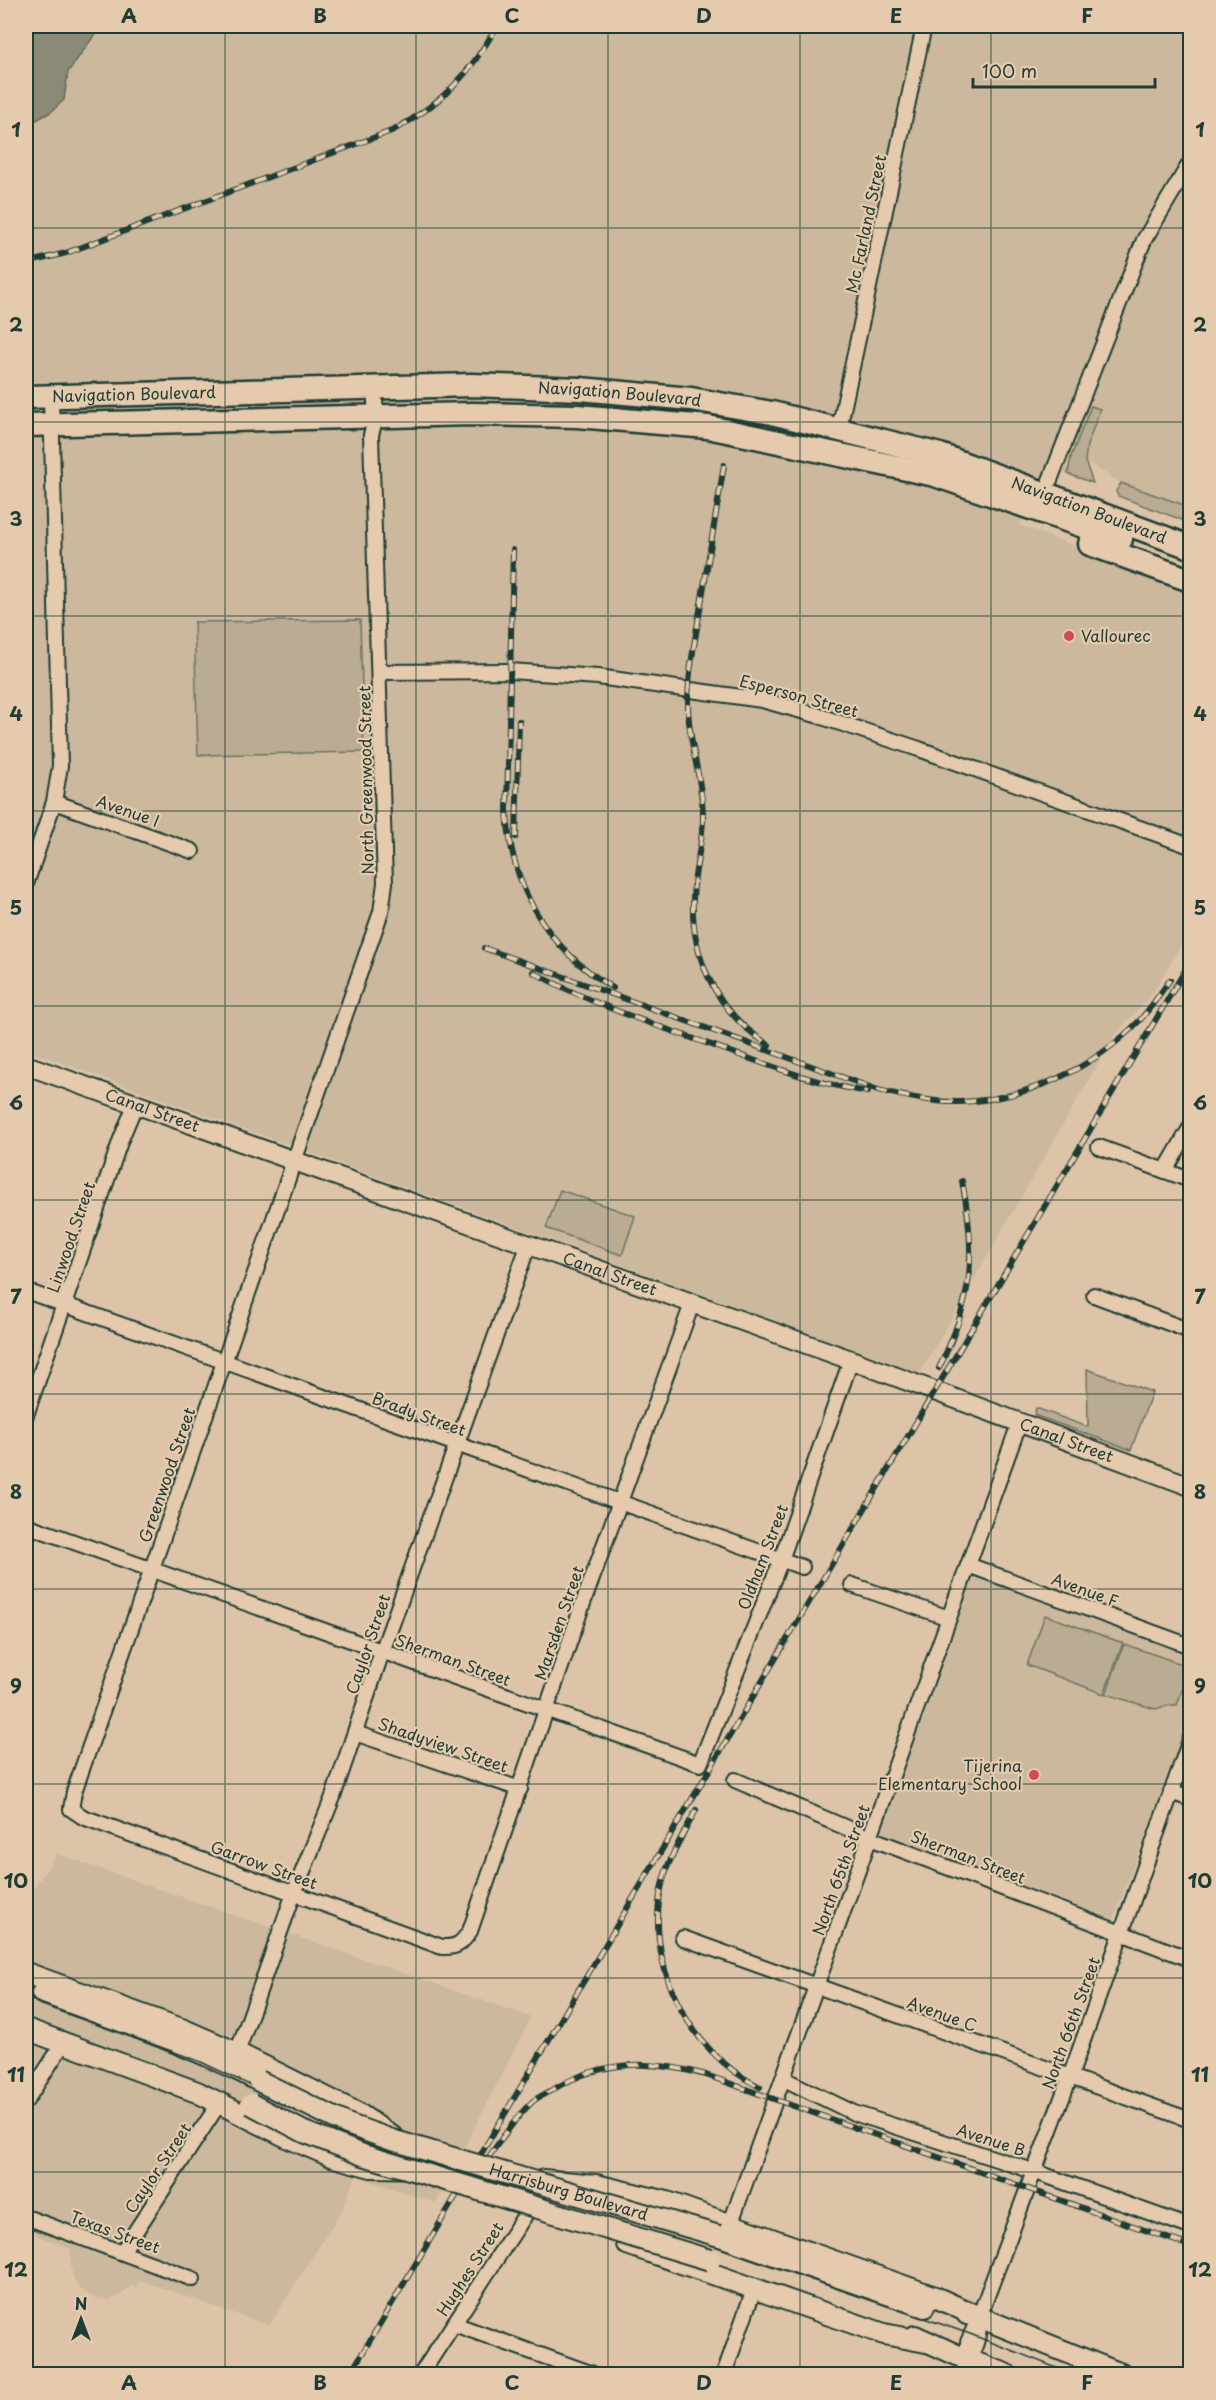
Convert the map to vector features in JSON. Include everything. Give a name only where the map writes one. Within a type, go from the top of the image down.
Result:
[{"type":"main road","name":"Navigation Boulevard","points":[[26,398],[374,386],[472,385],[580,390],[691,399],[772,413],[839,429],[1186,549]]},
{"type":"main road","points":[[472,385],[472,414]]},
{"type":"main road","name":"Navigation Boulevard","points":[[26,425],[472,414],[577,416],[708,427],[841,454],[938,465]]},
{"type":"main road","points":[[839,429],[841,454]]},
{"type":"main road","points":[[938,465],[1008,467],[1050,480],[1186,549]]},
{"type":"main road","points":[[938,465],[996,510],[1191,580]]},
{"type":"main road","points":[[26,1973],[184,2030],[237,2053],[358,2114],[411,2146],[500,2175],[617,2188],[667,2202],[724,2230]]},
{"type":"main road","name":"Harrisburg Boulevard","points":[[26,1987],[196,2050],[229,2064],[347,2124],[392,2140],[724,2230],[912,2303],[980,2317],[1121,2374]]},
{"type":"main road","name":"Harrisburg Boulevard","points":[[26,2017],[192,2077],[304,2132],[354,2152],[710,2260],[899,2326],[965,2367],[1006,2374]]},
{"type":"main road","points":[[26,2029],[220,2102],[289,2138],[330,2156],[371,2167],[441,2168],[475,2179],[533,2203],[578,2226],[884,2334],[926,2342]]},
{"type":"main road","points":[[371,2167],[384,2131]]},
{"type":"street","name":"Mc Farland Street","points":[[839,429],[924,26]]},
{"type":"street","points":[[1050,480],[1144,240],[1191,163]]},
{"type":"street","name":"North Greenwood Street","points":[[295,1160],[381,912],[385,884],[371,435],[376,416],[374,386]]},
{"type":"street","points":[[26,884],[54,802],[60,766],[51,397]]},
{"type":"street","name":"Esperson Street","points":[[380,672],[510,671],[598,677],[762,700],[919,748],[1191,846]]},
{"type":"street","name":"Avenue I","points":[[54,802],[192,851]]},
{"type":"street","name":"Canal Street","points":[[26,1065],[851,1360],[1191,1486]]},
{"type":"street","name":"Linwood Street","points":[[26,1415],[121,1139],[136,1103]]},
{"type":"street","points":[[1165,1171],[1191,1128]]},
{"type":"street","points":[[1099,1147],[1191,1180]]},
{"type":"street","name":"Greenwood Street","points":[[72,1802],[295,1160]]},
{"type":"street","name":"Caylor Street","points":[[237,2053],[294,1893],[333,1797],[382,1652],[528,1245]]},
{"type":"street","name":"Brady Street","points":[[26,1291],[802,1567]]},
{"type":"street","points":[[1094,1295],[1191,1330]]},
{"type":"street","name":"Marsden Street","points":[[454,1948],[463,1942],[470,1931],[619,1502],[692,1304]]},
{"type":"street","name":"Oldham Street","points":[[700,1764],[781,1560],[851,1360]]},
{"type":"street","name":"North 65th Street","points":[[724,2230],[784,2079],[1019,1424]]},
{"type":"street","name":"Sherman Street","points":[[26,1525],[700,1764]]},
{"type":"street","name":"Avenue F","points":[[968,1565],[1191,1646]]},
{"type":"street","points":[[852,1585],[949,1618]]},
{"type":"street","name":"Shadyview Street","points":[[355,1733],[520,1789]]},
{"type":"street","name":"North 66th Street","points":[[965,2367],[968,2342],[980,2317],[1070,2077],[1191,1740]]},
{"type":"street","name":"Sherman Street","points":[[735,1780],[870,1838],[1191,1959]]},
{"type":"street","points":[[1171,1792],[1191,1799]]},
{"type":"street","name":"Garrow Street","points":[[72,1802],[71,1809],[83,1817],[442,1947],[454,1948]]},
{"type":"street","name":"Avenue C","points":[[683,1938],[1191,2120]]},
{"type":"street","points":[[26,2100],[64,2042]]},
{"type":"street","name":"Avenue B","points":[[784,2079],[854,2113],[1033,2171],[1191,2227]]},
{"type":"street","name":"Caylor Street","points":[[122,2252],[220,2102]]},
{"type":"street","name":"Hughes Street","points":[[421,2374],[533,2203],[543,2180]]},
{"type":"street","name":"Texas Street","points":[[26,2217],[193,2279]]},
{"type":"street","points":[[724,2374],[754,2289]]},
{"type":"street","points":[[454,2324],[593,2374]]},
{"type":"shaded area","points":[[26,26],[101,26],[68,72],[64,100],[51,112],[26,126]]},
{"type":"shaded area","points":[[101,26],[1190,26],[1190,507],[1121,483],[1085,461],[1087,446],[1100,409],[1092,406],[1071,457],[1068,474],[1048,467],[1020,525],[1190,591],[1190,930],[1153,993],[1114,1036],[920,1373],[26,1050],[26,126],[51,112],[64,100],[68,72]]},
{"type":"shaded area","points":[[1091,406],[1100,409],[1087,446],[1085,461],[1093,483],[1068,474],[1071,457]]},
{"type":"shaded area","points":[[1121,483],[1190,507],[1190,523],[1118,496],[1116,491]]},
{"type":"shaded area","points":[[360,620],[364,752],[198,755],[194,622]]},
{"type":"shaded area","points":[[560,1190],[635,1216],[622,1255],[546,1228]]},
{"type":"shaded area","points":[[1087,1369],[1152,1392],[1131,1450],[1034,1415],[1036,1408],[1088,1427]]},
{"type":"shaded area","name":"Tijerina Elementary School","points":[[971,1575],[1190,1653],[1190,1717],[1112,1923],[880,1833]]},
{"type":"shaded area","points":[[1045,1615],[1123,1643],[1104,1694],[1027,1665]]},
{"type":"shaded area","points":[[1124,1644],[1190,1667],[1177,1705],[1155,1709],[1106,1694]]},
{"type":"shaded area","points":[[57,1854],[531,2017],[436,2203],[356,2176],[342,2210],[269,2326],[140,2280],[136,2287],[131,2286],[121,2295],[110,2300],[98,2299],[80,2289],[74,2281],[71,2249],[26,2231],[26,1900]]},
{"type":"tram line","points":[[26,1998],[199,2061],[343,2129],[684,2235],[970,2334],[1072,2374]]},
{"type":"railway","points":[[26,263],[66,253],[394,130],[412,120],[454,86],[476,59],[497,26]]},
{"type":"railway","points":[[724,465],[688,693],[690,733],[701,789],[703,817],[693,909],[700,955],[719,996],[749,1031],[769,1045]]},
{"type":"railway","points":[[513,550],[507,810],[510,838],[524,889],[551,935],[590,972],[613,988]]},
{"type":"railway","points":[[516,837],[519,721]]},
{"type":"railway","points":[[484,948],[878,1090],[918,1099],[950,1102],[985,1100],[1010,1095],[1034,1088],[1080,1067],[1102,1053],[1140,1020],[1170,980]]},
{"type":"railway","points":[[350,2374],[1190,962]]},
{"type":"railway","points":[[533,972],[597,1003],[662,1027],[806,1078],[868,1092]]},
{"type":"railway","points":[[939,1368],[959,1320],[969,1276],[970,1232],[962,1181]]},
{"type":"railway","points":[[696,1810],[674,1851],[664,1877],[658,1908],[659,1938],[665,1969],[676,1998],[691,2026],[711,2050],[734,2071],[760,2087]]},
{"type":"railway","points":[[488,2158],[513,2123],[531,2103],[573,2079],[610,2067],[628,2065],[666,2067],[706,2075],[1190,2246]]},
{"type":"place","name":"Vallourec","points":[[1069,636]]},
{"type":"place","name":"Tijerina Elementary School","points":[[1034,1775]]}]
